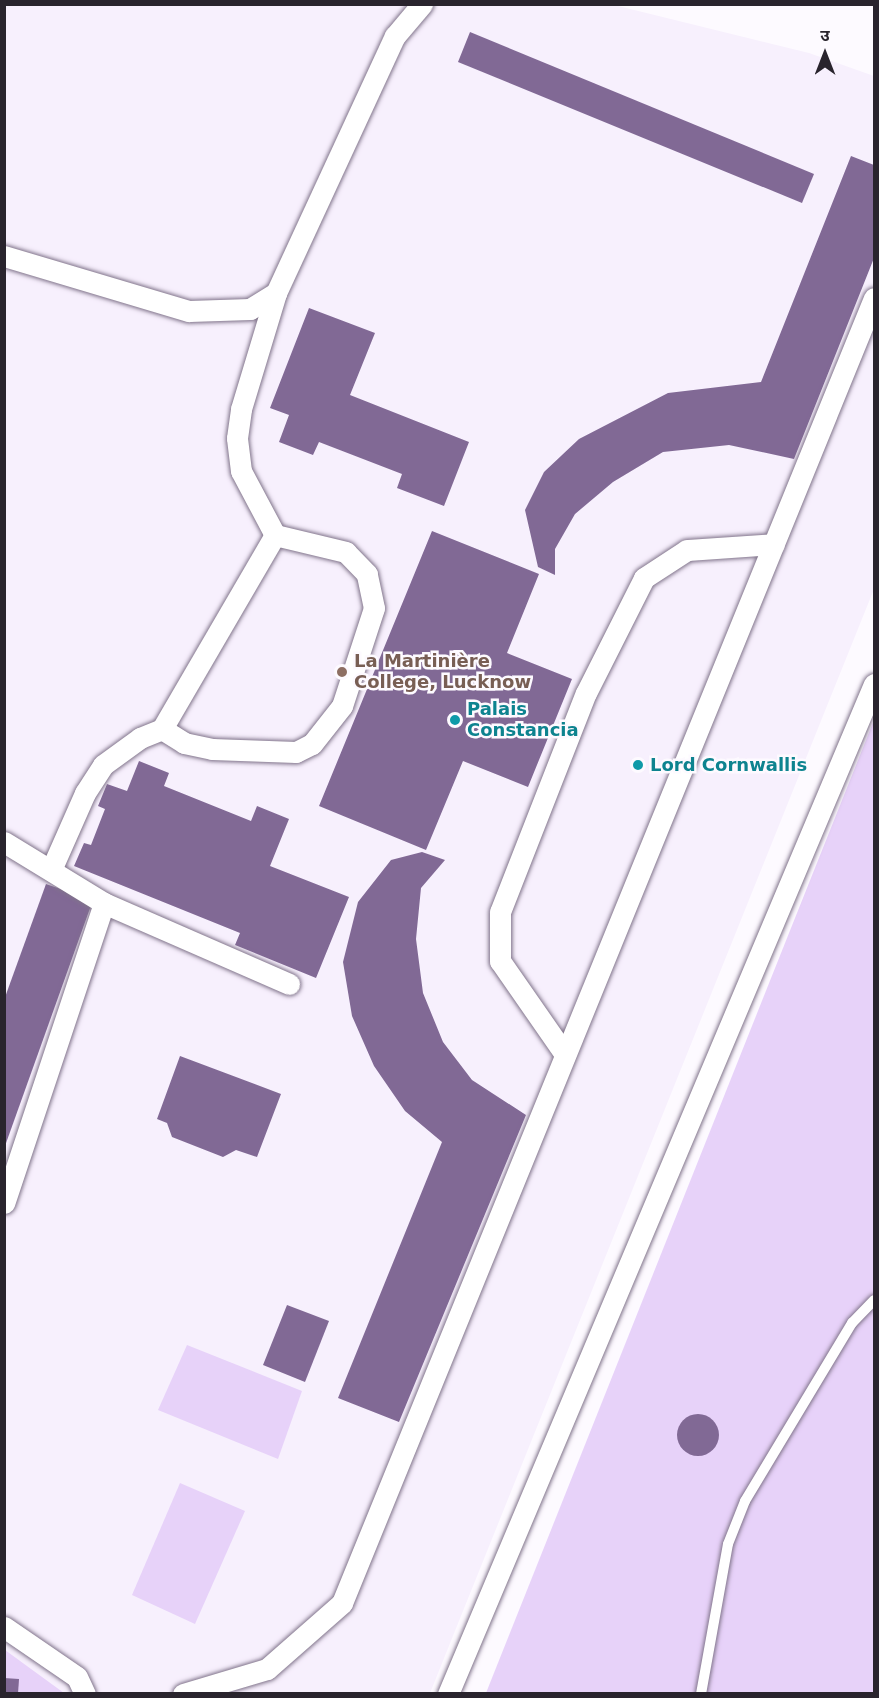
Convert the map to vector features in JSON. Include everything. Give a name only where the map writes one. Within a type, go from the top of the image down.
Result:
[{"type":"street","points":[[162,729],[184,743],[212,749],[296,752],[312,744],[342,706],[374,608],[367,574],[346,552],[275,535],[241,471],[237,438],[276,293],[395,36],[422,4]]},
{"type":"street","points":[[4,256],[189,311],[250,309],[276,293]]},
{"type":"street","points":[[183,1694],[267,1669],[342,1603],[564,1053],[874,298]]},
{"type":"street","points":[[51,870],[85,793],[104,765],[162,729],[275,535]]},
{"type":"street","points":[[564,1053],[500,962],[500,912],[586,693],[644,578],[687,550],[774,544]]},
{"type":"street","points":[[448,1694],[874,684]]},
{"type":"street","points":[[4,842],[104,903],[288,984]]},
{"type":"street","points":[[4,1203],[104,903]]},
{"type":"street","points":[[4,1628],[77,1677],[85,1694]]},
{"type":"lane","points":[[701,1694],[728,1544],[745,1502],[852,1323],[874,1300]]},
{"type":"shaded area","points":[[4,5],[614,5],[809,53],[874,76],[874,589],[430,1693],[52,1693],[5,1658]]},
{"type":"shaded area","points":[[874,720],[874,1693],[486,1693]]},
{"type":"shaded area","points":[[187,1345],[302,1391],[278,1459],[158,1410]]},
{"type":"shaded area","points":[[180,1483],[245,1511],[195,1624],[132,1595]]},
{"type":"shaded area","points":[[5,1650],[64,1693],[5,1693]]},
{"type":"building","points":[[470,32],[814,174],[802,203],[458,62]]},
{"type":"building","points":[[851,156],[874,165],[874,258],[794,459],[729,445],[663,452],[613,482],[575,514],[555,549],[555,575],[538,567],[525,510],[544,472],[579,439],[668,393],[761,382]]},
{"type":"building","points":[[309,308],[375,333],[350,395],[469,442],[444,506],[397,488],[402,474],[319,442],[313,455],[279,442],[289,415],[270,408]]},
{"type":"building","name":"Palais Constancia","points":[[432,531],[539,574],[507,653],[572,679],[528,787],[463,761],[426,850],[319,806]]},
{"type":"building","points":[[139,761],[169,773],[164,786],[251,821],[257,806],[289,819],[270,866],[349,897],[316,978],[235,945],[240,933],[74,866],[84,843],[91,845],[105,809],[98,806],[107,784],[127,791]]},
{"type":"building","points":[[422,852],[445,860],[421,888],[416,939],[423,993],[443,1042],[472,1080],[526,1115],[399,1422],[338,1398],[442,1142],[405,1111],[374,1066],[352,1016],[343,962],[358,902],[391,860]]},
{"type":"building","points":[[46,884],[93,900],[5,1146],[4,1000]]},
{"type":"building","points":[[180,1056],[281,1094],[257,1157],[236,1150],[223,1157],[172,1137],[167,1123],[157,1119]]},
{"type":"building","points":[[287,1305],[329,1321],[305,1382],[263,1365]]},
{"type":"building","points":[[698,1414],[713,1420],[719,1435],[713,1450],[698,1456],[683,1450],[677,1435],[683,1420]]},
{"type":"building","points":[[4,1678],[19,1679],[18,1694],[4,1694]]},
{"type":"place","name":"La Martinière College, Lucknow","points":[[342,672]]},
{"type":"place","name":"Palais Constancia","points":[[455,720]]},
{"type":"place","name":"Lord Cornwallis","points":[[638,765]]}]
